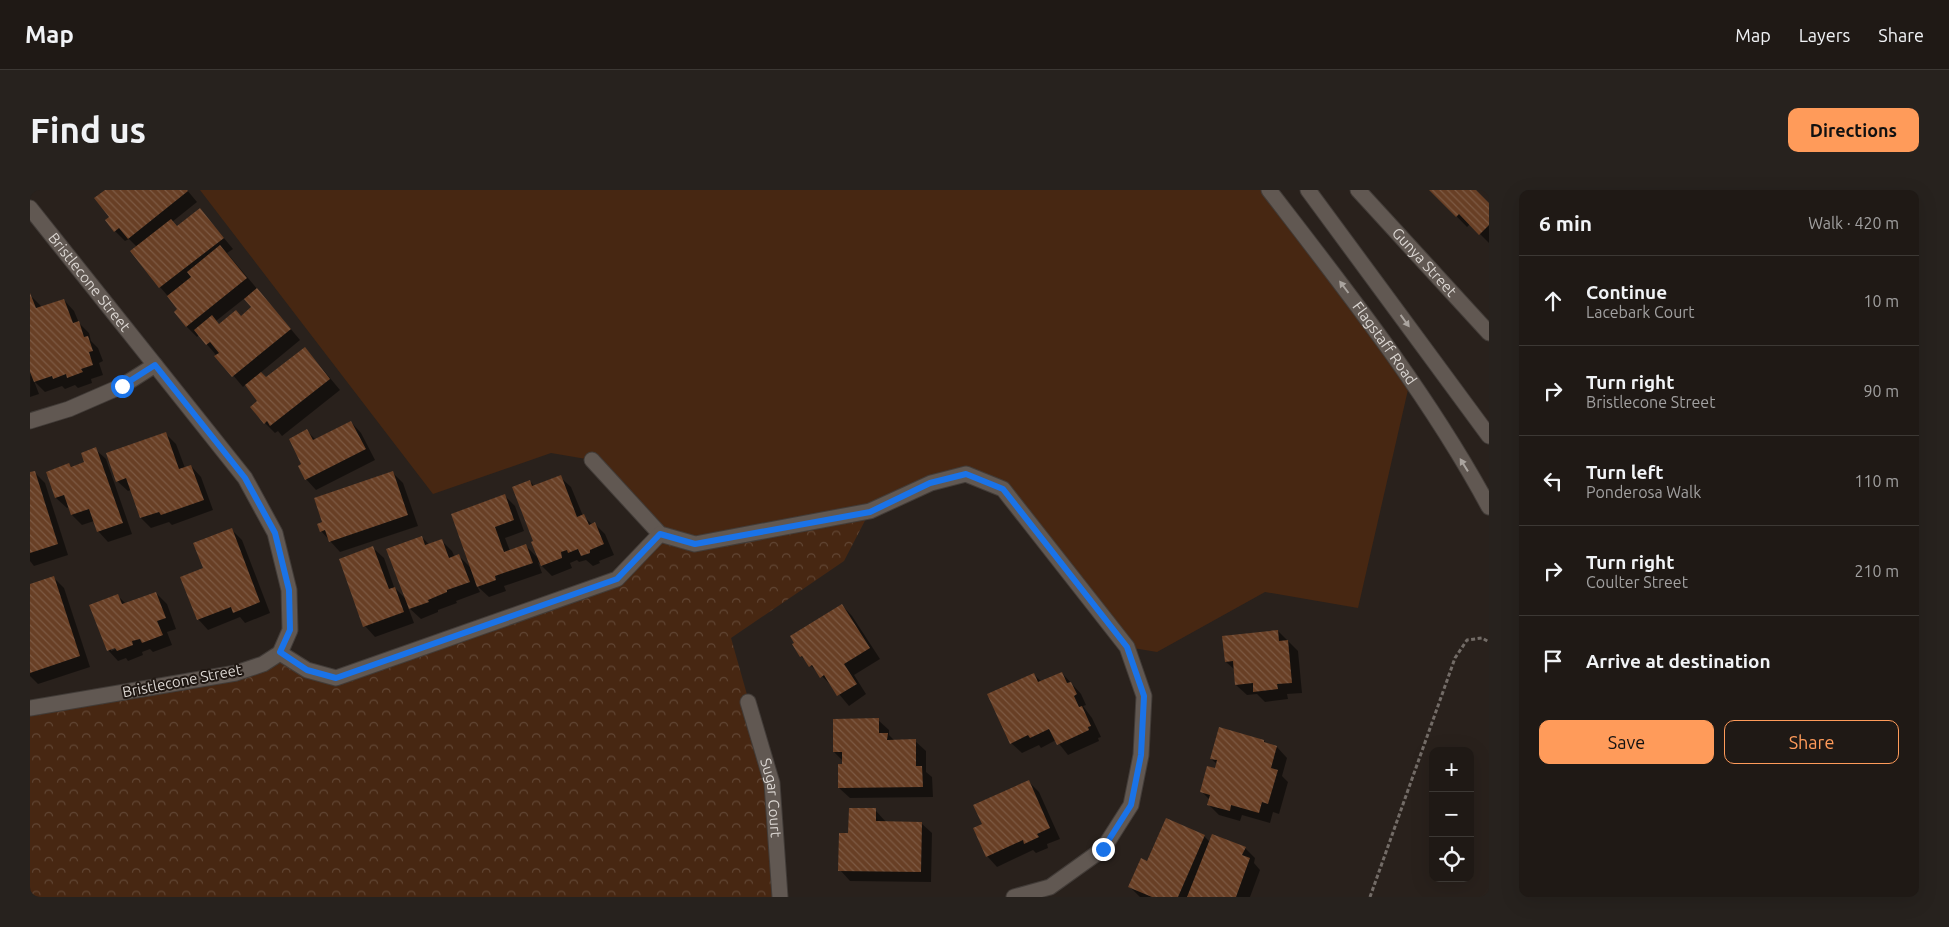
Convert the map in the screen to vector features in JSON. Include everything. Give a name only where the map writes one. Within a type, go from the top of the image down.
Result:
[{"type":"street","name":"Flagstaff Road","points":[[1270,190],[1346,290],[1410,381],[1451,443],[1489,507]]},
{"type":"street","name":"Flagstaff Road","points":[[1308,190],[1489,436]]},
{"type":"street","name":"Gunya Street","points":[[1358,190],[1489,333]]},
{"type":"street","name":"Bristlecone Street","points":[[30,208],[245,478],[275,533],[289,590],[290,630],[280,652],[263,664],[236,673],[30,708]]},
{"type":"street","points":[[30,421],[70,409],[122,386],[155,365]]},
{"type":"street","points":[[592,460],[660,534],[695,544],[870,512],[930,483],[966,474],[1003,489],[1127,647],[1144,696],[1141,755],[1131,805],[1103,849],[1052,892],[1014,897]]},
{"type":"street","points":[[280,652],[307,670],[336,678],[617,579],[660,534]]},
{"type":"street","name":"Sugar Court","points":[[748,702],[772,783],[780,897]]},
{"type":"path","points":[[1370,897],[1455,658],[1467,640],[1482,638],[1489,642]]},
{"type":"green space","points":[[200,190],[1269,190],[1410,381],[1358,608],[1265,592],[1157,652],[1127,647],[1003,489],[966,474],[870,511],[695,544],[660,534],[592,460],[551,453],[433,494]]},
{"type":"green space","points":[[870,511],[844,561],[731,638],[772,783],[780,897],[30,897],[30,708],[263,664],[280,653],[336,678],[617,579],[660,534],[695,544]]},
{"type":"building","points":[[105,190],[188,191],[128,239],[119,228],[114,232],[105,220],[109,217],[94,198]]},
{"type":"building","points":[[1429,190],[1476,190],[1489,203],[1489,225],[1479,235],[1459,214],[1456,217]]},
{"type":"building","points":[[200,208],[224,238],[159,288],[130,251],[171,219],[177,226]]},
{"type":"building","points":[[220,245],[247,278],[186,327],[174,312],[177,309],[167,296],[191,277],[187,272]]},
{"type":"building","points":[[257,288],[291,329],[232,377],[214,356],[219,353],[210,342],[206,345],[194,330],[212,315],[219,324],[236,310],[241,316],[251,307],[244,299]]},
{"type":"building","points":[[30,293],[36,308],[64,299],[73,323],[79,321],[84,337],[88,336],[93,351],[89,352],[93,365],[81,369],[83,372],[67,378],[66,374],[53,379],[52,376],[34,382],[30,372]]},
{"type":"building","points":[[305,347],[330,379],[270,426],[267,421],[264,424],[250,407],[257,401],[245,385],[261,372],[266,377]]},
{"type":"building","points":[[351,421],[366,449],[305,480],[298,466],[301,464],[289,439],[307,429],[313,440]]},
{"type":"building","points":[[166,432],[179,469],[191,465],[204,500],[161,515],[159,512],[140,518],[126,478],[116,482],[106,453]]},
{"type":"building","points":[[96,447],[123,523],[97,532],[89,509],[71,515],[64,495],[55,498],[46,472],[69,463],[71,467],[84,462],[81,453]]},
{"type":"building","points":[[35,471],[58,544],[30,553],[30,472]]},
{"type":"building","points":[[393,471],[408,515],[329,542],[325,530],[320,532],[317,524],[322,522],[314,498]]},
{"type":"building","points":[[561,475],[577,517],[584,514],[589,525],[595,522],[604,544],[590,550],[590,553],[581,556],[578,549],[568,553],[567,550],[561,552],[562,558],[541,566],[512,487],[530,480],[532,486]]},
{"type":"building","points":[[505,494],[514,520],[495,527],[504,552],[526,544],[533,563],[495,576],[496,580],[477,587],[451,514]]},
{"type":"building","points":[[232,528],[260,602],[233,613],[231,607],[197,620],[180,577],[203,568],[193,543]]},
{"type":"building","points":[[422,536],[425,545],[442,539],[449,558],[459,554],[470,582],[447,590],[447,592],[428,600],[429,602],[409,609],[386,549]]},
{"type":"building","points":[[373,546],[389,589],[395,587],[404,612],[363,627],[339,559]]},
{"type":"building","points":[[54,576],[80,656],[30,673],[30,584]]},
{"type":"building","points":[[156,592],[166,618],[157,621],[163,635],[142,643],[140,639],[132,641],[133,645],[117,651],[115,648],[107,651],[89,605],[118,594],[122,604]]},
{"type":"building","points":[[842,604],[870,648],[844,664],[857,684],[837,696],[824,675],[820,678],[812,665],[809,667],[802,656],[800,657],[792,644],[794,643],[790,636]]},
{"type":"building","points":[[1278,630],[1279,641],[1288,640],[1292,683],[1277,684],[1278,689],[1253,692],[1253,683],[1235,685],[1233,661],[1225,662],[1222,636]]},
{"type":"building","points":[[1062,672],[1067,683],[1071,682],[1077,694],[1074,696],[1079,707],[1082,706],[1091,726],[1088,727],[1089,730],[1057,745],[1049,729],[1030,738],[1028,735],[1010,744],[987,694],[1034,673],[1038,682]]},
{"type":"building","points":[[879,718],[879,733],[888,733],[887,740],[916,739],[916,766],[922,766],[923,787],[838,788],[838,764],[842,764],[842,752],[833,752],[833,719]]},
{"type":"building","points":[[1219,727],[1264,740],[1264,742],[1277,746],[1271,768],[1278,770],[1268,804],[1262,802],[1259,813],[1231,805],[1230,811],[1207,805],[1210,795],[1200,792],[1207,766],[1215,768],[1217,760],[1210,759]]},
{"type":"building","points":[[1029,780],[1050,828],[1037,834],[1039,837],[1024,844],[1023,840],[986,857],[973,828],[982,824],[973,805]]},
{"type":"building","points":[[849,808],[876,808],[876,821],[922,822],[921,872],[838,871],[839,833],[848,833]]},
{"type":"building","points":[[1166,818],[1205,835],[1178,897],[1152,897],[1128,887],[1141,858],[1147,861]]},
{"type":"building","points":[[1212,834],[1246,847],[1242,855],[1250,858],[1236,897],[1187,897]]},
{"type":"route","points":[[122,386],[155,365],[245,478],[275,533],[289,590],[290,630],[280,652],[307,670],[336,678],[617,579],[660,534],[695,544],[870,512],[930,483],[966,474],[1003,489],[1127,647],[1144,696],[1141,755],[1131,805],[1103,849]]}]
